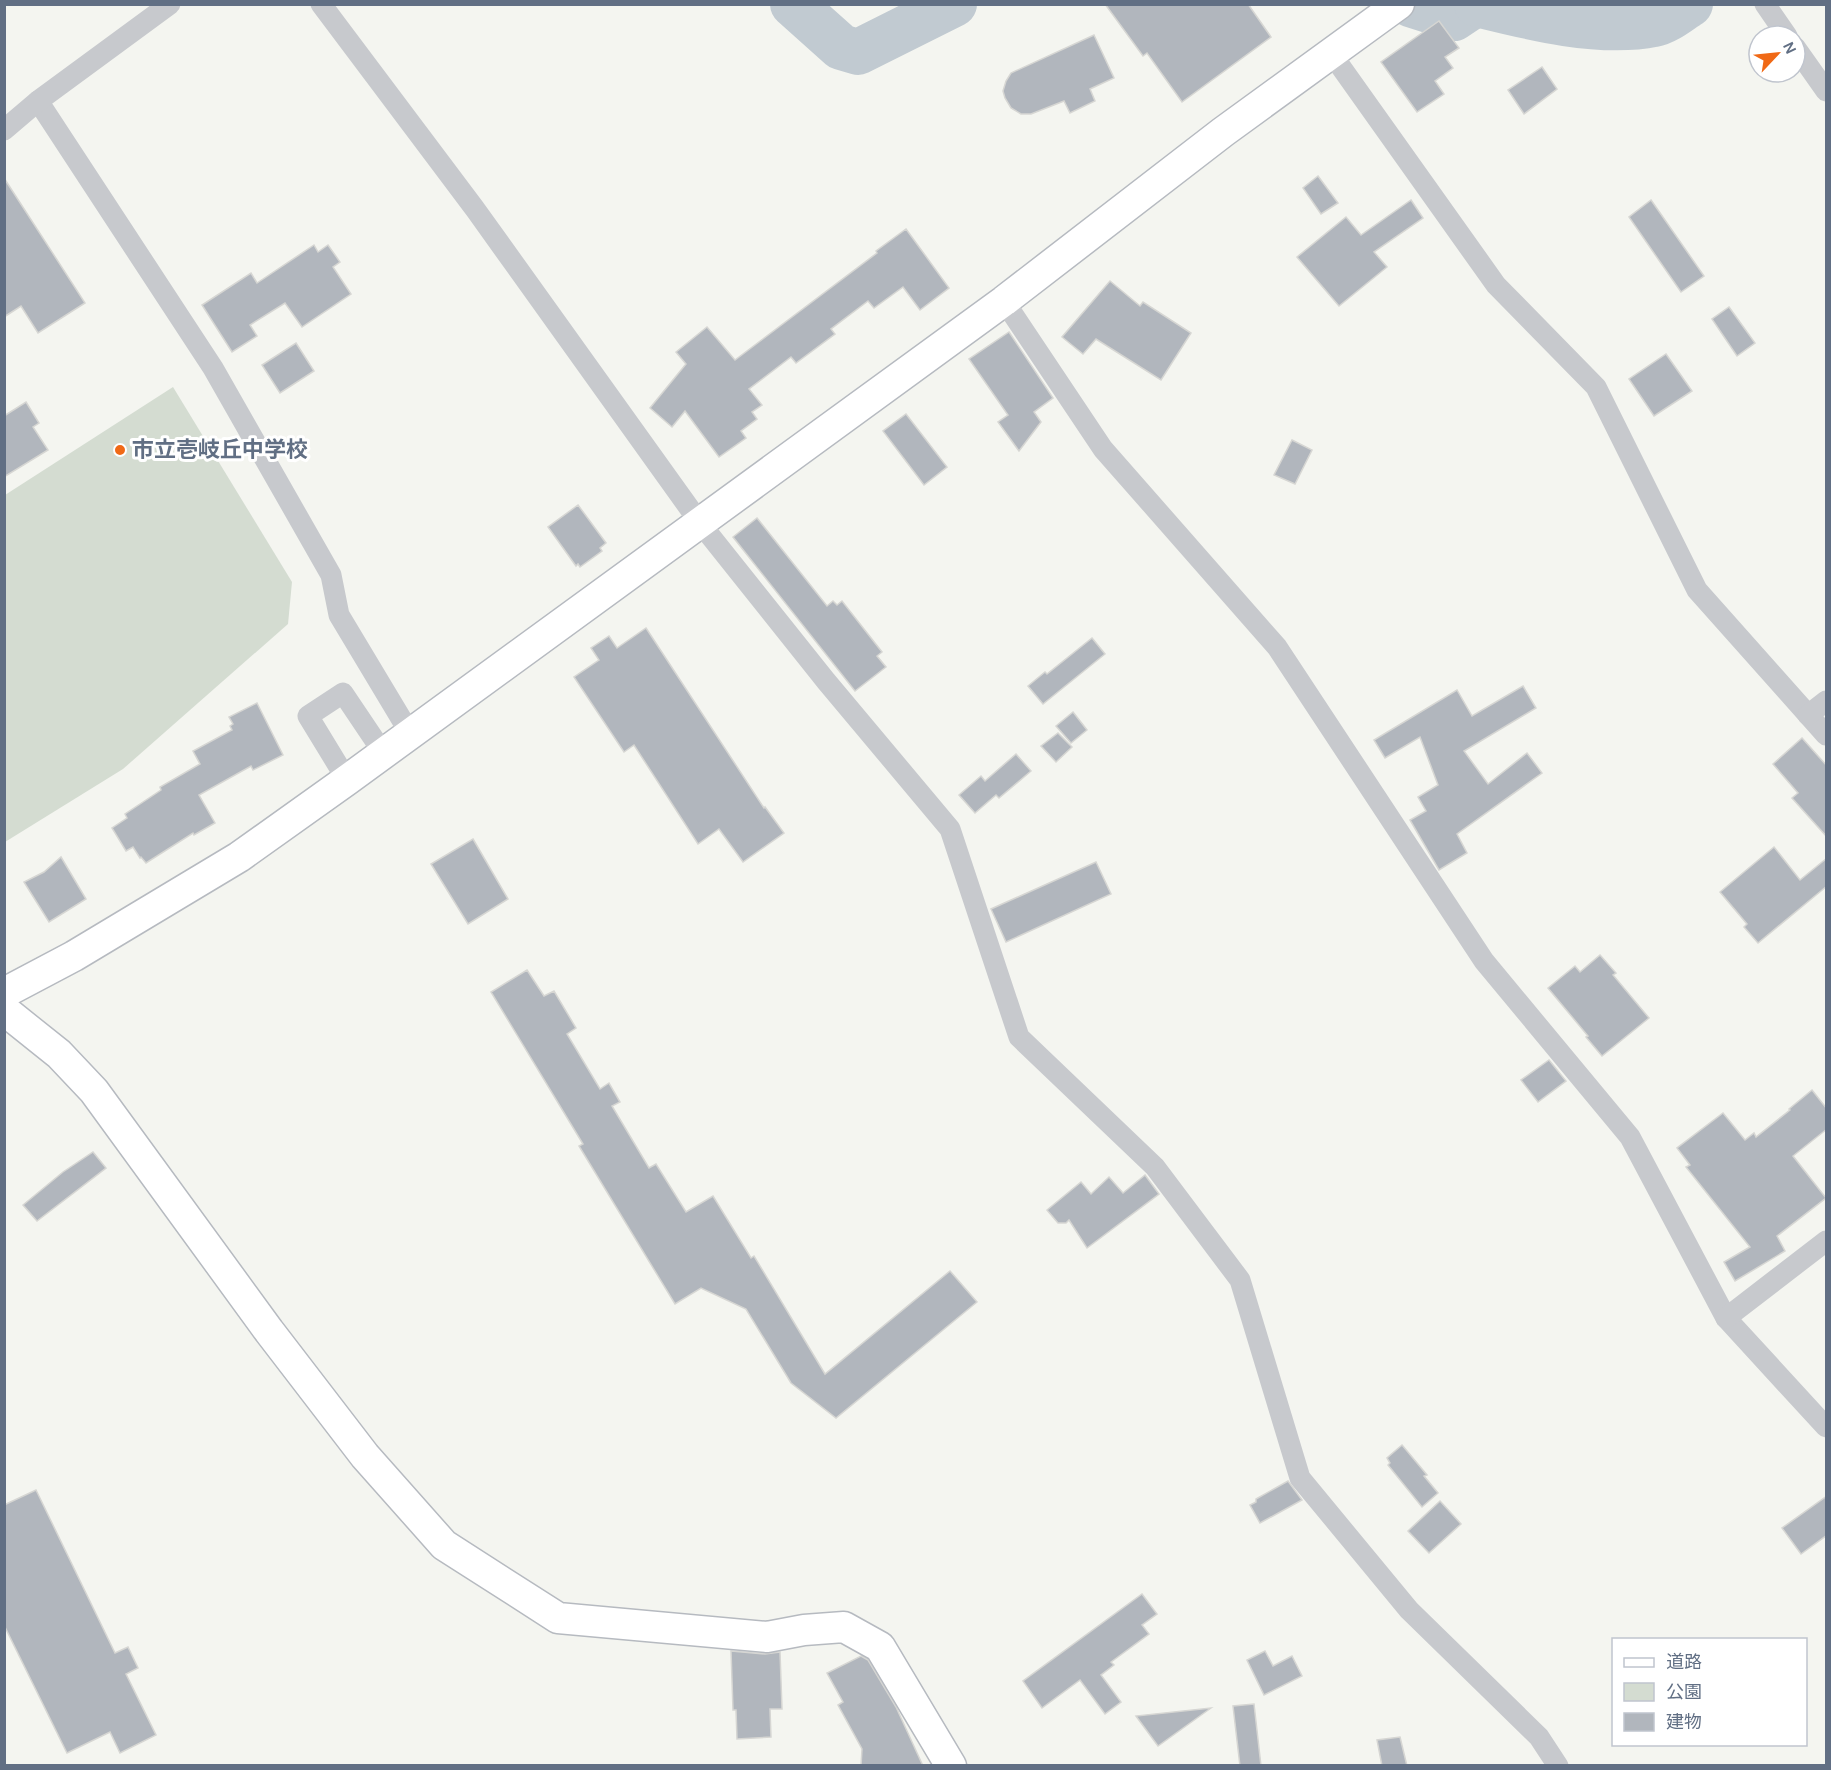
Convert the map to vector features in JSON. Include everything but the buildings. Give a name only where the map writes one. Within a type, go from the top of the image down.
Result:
[{"type":"street","points":[[4,130],[38,101],[170,4]]},
{"type":"street","points":[[321,4],[475,209],[700,523],[826,681],[950,829],[1019,1037],[1155,1167],[1240,1280],[1300,1478],[1409,1610],[1539,1737],[1558,1766]]},
{"type":"street","points":[[4,993],[74,956],[239,857],[411,735],[1004,300],[1223,132],[1399,4]]},
{"type":"street","points":[[1765,4],[1779,24]]},
{"type":"street","points":[[1341,46],[1496,285],[1596,387],[1697,590],[1827,735]]},
{"type":"street","points":[[1807,64],[1827,91]]},
{"type":"street","points":[[38,101],[213,368],[331,575],[339,615],[411,735]]},
{"type":"street","points":[[1004,300],[1104,449],[1277,646],[1484,961],[1630,1137],[1726,1318],[1827,1427]]},
{"type":"street","points":[[347,780],[308,716],[343,693],[384,754]]},
{"type":"street","points":[[1808,714],[1827,701]]},
{"type":"street","points":[[4,1010],[60,1054],[94,1091],[269,1331],[358,1447],[444,1545],[558,1618],[766,1637],[804,1630],[844,1627],[880,1647],[951,1766]]},
{"type":"street","points":[[1726,1318],[1827,1241]]},
{"type":"green space","name":"市立壱岐丘中学校","points":[[173,387],[292,582],[288,624],[123,769],[5,842],[5,495]]},
{"type":"waterway","points":[[793,4],[841,47],[858,52],[954,4]]},
{"type":"waterway","points":[[1410,4],[1454,18],[1475,4]]},
{"type":"waterway","points":[[1477,4],[1565,23],[1611,27],[1633,27],[1659,23],[1690,4]]},
{"type":"place","name":"市立壱岐丘中学校","points":[[120,450]]}]
